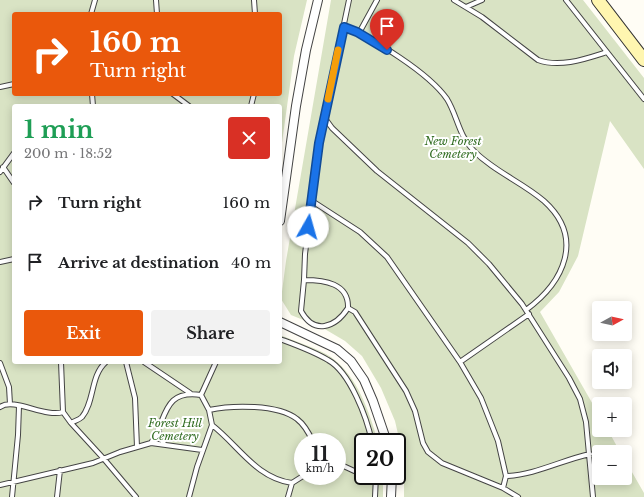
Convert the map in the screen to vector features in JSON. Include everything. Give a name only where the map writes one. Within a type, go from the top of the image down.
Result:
[{"type":"street","points":[[282,207],[296,106],[306,50],[318,0]]},
{"type":"street","points":[[598,0],[640,50],[644,60]]},
{"type":"street","points":[[282,323],[337,349],[351,361],[364,380],[384,433]]},
{"type":"street","points":[[391,497],[392,485]]},
{"type":"lane","points":[[92,12],[95,0]]},
{"type":"lane","points":[[156,0],[157,12]]},
{"type":"lane","points":[[254,0],[254,12]]},
{"type":"lane","points":[[304,280],[324,281],[336,285],[346,295],[348,308],[337,322],[329,326],[319,326],[311,322],[301,311],[304,280],[304,254],[324,117],[349,0]]},
{"type":"lane","points":[[359,33],[377,0]]},
{"type":"lane","points":[[454,0],[466,7],[538,60],[548,64],[566,62],[607,52]]},
{"type":"lane","points":[[466,7],[482,0]]},
{"type":"lane","points":[[566,0],[644,99]]},
{"type":"lane","points":[[344,27],[359,33],[403,61],[436,87],[450,105],[465,139],[472,150],[493,167],[544,202],[560,223],[567,245],[563,267],[546,292],[528,312],[460,362]]},
{"type":"lane","points":[[0,87],[12,84]]},
{"type":"lane","points":[[176,96],[186,104]]},
{"type":"lane","points":[[324,117],[332,128],[377,171],[468,243],[506,283],[528,312],[569,378],[580,399],[586,422],[593,497]]},
{"type":"lane","points":[[0,172],[12,156]]},
{"type":"lane","points":[[3,167],[12,180]]},
{"type":"lane","points":[[312,201],[346,221],[379,248],[398,272],[460,362],[484,404],[498,441],[506,476],[503,488]]},
{"type":"lane","points":[[0,262],[12,259]]},
{"type":"lane","points":[[348,308],[355,312],[406,391],[415,411],[423,444],[428,452],[442,463],[503,488],[518,497]]},
{"type":"lane","points":[[282,340],[328,360],[338,367],[348,382],[360,407],[369,433]]},
{"type":"lane","points":[[0,363],[9,387],[10,404]]},
{"type":"lane","points":[[60,364],[63,412],[136,497]]},
{"type":"lane","points":[[71,423],[81,418],[85,412],[97,374],[104,364]]},
{"type":"lane","points":[[126,364],[135,398],[137,447]]},
{"type":"lane","points":[[147,364],[190,393],[201,395]]},
{"type":"lane","points":[[201,395],[215,364]]},
{"type":"lane","points":[[150,443],[158,432],[164,410],[170,402],[190,393]]},
{"type":"lane","points":[[189,497],[202,450],[212,425],[209,410],[201,395]]},
{"type":"lane","points":[[0,407],[10,404],[48,414],[63,412]]},
{"type":"lane","points":[[12,497],[18,435],[19,406]]},
{"type":"lane","points":[[209,410],[234,406],[267,409],[287,413],[303,424],[308,433]]},
{"type":"lane","points":[[212,425],[260,471],[281,482],[289,491]]},
{"type":"lane","points":[[158,432],[164,444]]},
{"type":"lane","points":[[0,485],[104,459],[150,443],[202,450]]},
{"type":"lane","points":[[506,476],[524,474],[570,458],[590,454]]},
{"type":"lane","points":[[57,497],[60,470]]},
{"type":"lane","points":[[281,482],[292,483],[288,497]]},
{"type":"lane","points":[[375,497],[376,485]]},
{"type":"green space","name":"Forest Hill Cemetery","points":[[0,0],[307,0],[294,56],[282,143],[282,104],[12,104],[12,364],[282,364],[282,336],[326,354],[340,365],[348,374],[361,395],[371,418],[375,433],[354,433],[354,485],[383,485],[383,497],[0,497]]},
{"type":"green space","name":"New Forest Cemetery","points":[[331,0],[583,0],[644,78],[644,169],[610,121],[578,256],[559,292],[540,312],[592,403],[592,437],[612,437],[616,445],[592,445],[592,485],[632,485],[632,472],[644,493],[644,497],[404,497],[404,485],[406,485],[406,433],[398,433],[395,421],[381,388],[362,356],[345,341],[323,328],[291,315],[282,301],[282,291]]},
{"type":"slow traffic","points":[[328,99],[338,50]]},
{"type":"route","points":[[308,227],[319,143],[334,65],[344,27],[357,32],[387,50]]}]
